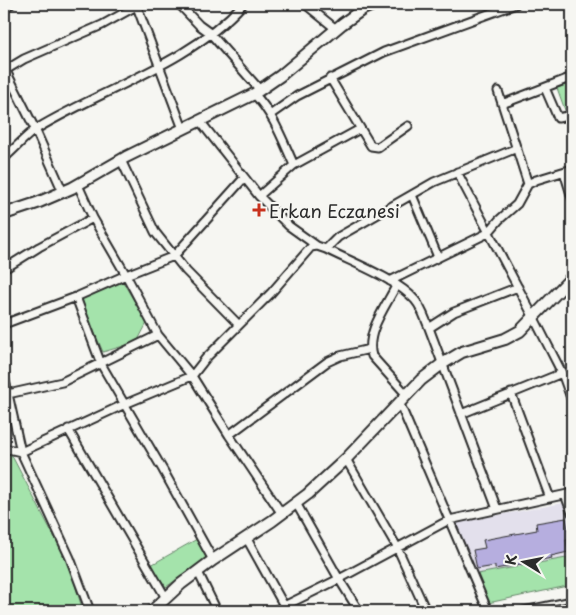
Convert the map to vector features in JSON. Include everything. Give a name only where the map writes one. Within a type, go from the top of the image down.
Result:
[{"type":"street","points":[[4,8],[11,4]]},
{"type":"street","points":[[64,192],[35,129],[4,69],[102,25],[137,4],[184,129]]},
{"type":"street","points":[[179,4],[199,25],[210,33],[257,92],[270,114],[294,165]]},
{"type":"street","points":[[4,158],[35,129],[175,58],[210,33],[243,4]]},
{"type":"street","points":[[305,4],[336,29]]},
{"type":"street","points":[[4,214],[64,192],[121,160],[257,92],[280,76],[336,29],[363,9],[375,4]]},
{"type":"street","points":[[270,114],[297,96],[330,78],[384,52],[516,4]]},
{"type":"street","points":[[502,104],[572,77]]},
{"type":"street","points":[[330,78],[371,146],[376,147],[408,126]]},
{"type":"street","points":[[545,88],[558,118],[572,116]]},
{"type":"street","points":[[498,91],[528,184]]},
{"type":"street","points":[[200,121],[259,196],[289,226],[317,246],[390,281],[414,300],[422,311],[429,328],[497,509]]},
{"type":"street","points":[[259,196],[294,165],[360,129]]},
{"type":"street","points":[[326,250],[338,237],[434,182],[517,148]]},
{"type":"street","points":[[121,160],[155,232],[186,271],[239,325]]},
{"type":"street","points":[[390,281],[488,232],[517,204],[528,184],[572,169]]},
{"type":"street","points":[[458,172],[562,373],[572,401]]},
{"type":"street","points":[[564,172],[572,198]]},
{"type":"street","points":[[4,324],[76,297],[174,256],[244,178]]},
{"type":"street","points":[[78,185],[93,218],[158,334],[192,376],[282,514]]},
{"type":"street","points":[[412,195],[438,257]]},
{"type":"street","points":[[4,269],[39,247],[93,218]]},
{"type":"street","points":[[4,448],[21,452],[124,404],[192,376],[206,358],[271,293],[311,247],[317,246]]},
{"type":"street","points":[[68,429],[160,606],[181,584],[296,503],[346,459],[421,380],[462,352],[505,339],[520,331],[572,277]]},
{"type":"street","points":[[396,286],[375,327],[370,341],[370,349],[372,356],[403,398],[449,520],[488,611]]},
{"type":"street","points":[[429,328],[454,312],[518,287]]},
{"type":"street","points":[[76,297],[101,364],[213,560]]},
{"type":"street","points":[[8,394],[62,382],[158,334]]},
{"type":"street","points":[[229,435],[327,362],[340,356],[370,349]]},
{"type":"street","points":[[461,414],[562,373]]},
{"type":"street","points":[[4,376],[21,452],[70,558],[90,611]]},
{"type":"street","points":[[511,393],[550,498]]},
{"type":"street","points":[[346,459],[397,547],[426,611]]},
{"type":"street","points":[[274,611],[285,608],[449,520],[569,494],[572,513]]},
{"type":"street","points":[[296,503],[359,611]]},
{"type":"street","points":[[247,539],[285,608]]},
{"type":"street","points":[[198,572],[217,611]]},
{"type":"lane","points":[[514,611],[572,599]]},
{"type":"shaded area","points":[[563,503],[572,526],[572,557],[477,574],[456,523]]},
{"type":"green space","points":[[572,83],[572,109],[565,110],[557,88]]},
{"type":"green space","points":[[123,282],[147,323],[137,342],[103,352],[80,299]]},
{"type":"green space","points":[[4,453],[11,454],[69,565],[83,611],[4,611]]},
{"type":"green space","points":[[197,539],[207,558],[166,587],[151,565]]},
{"type":"green space","points":[[572,557],[572,585],[488,603],[477,574]]},
{"type":"building","points":[[566,518],[570,540],[566,540],[568,552],[551,556],[552,558],[495,569],[495,566],[477,569],[473,550],[485,548],[483,540],[537,530],[536,523]]},
{"type":"place","name":"Erkan Eczanesi","points":[[259,210]]}]
